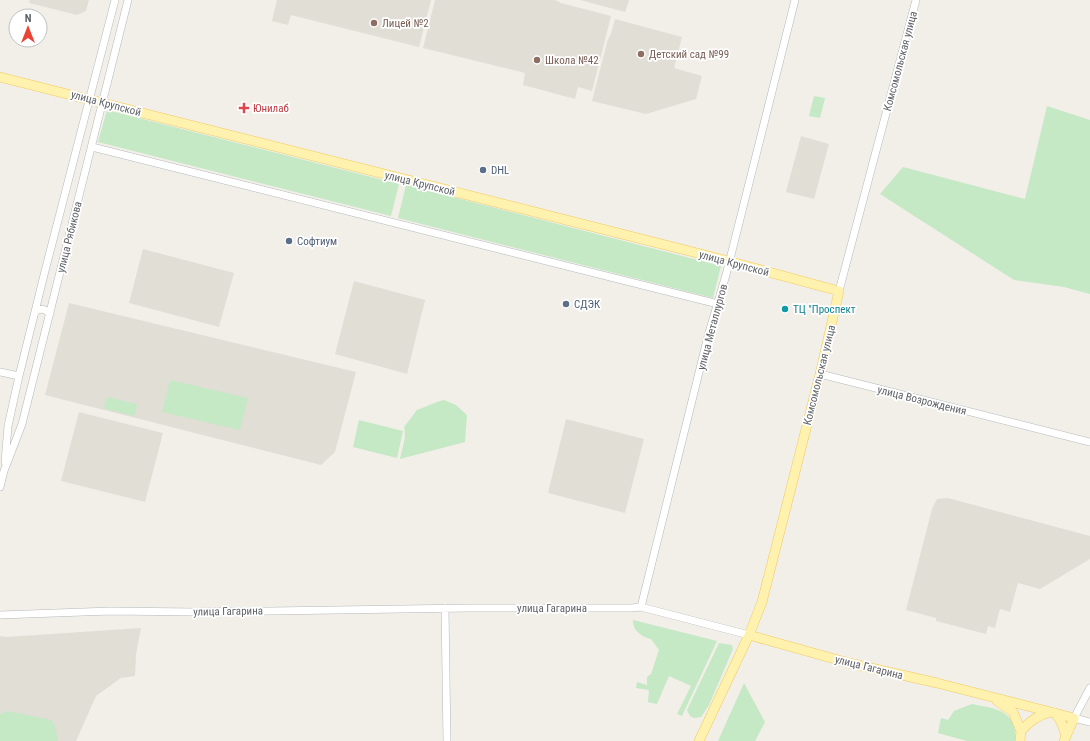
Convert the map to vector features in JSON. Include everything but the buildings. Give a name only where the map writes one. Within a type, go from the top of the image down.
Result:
[{"type":"main road","name":"улица Крупской","points":[[0,76],[839,291]]},
{"type":"main road","name":"Комсомольская улица","points":[[699,741],[749,635],[762,602],[820,374],[839,291]]},
{"type":"main road","name":"улица Гагарина","points":[[749,635],[849,662],[1074,718]]},
{"type":"main road","points":[[993,698],[1013,712],[1021,731],[1020,741]]},
{"type":"main road","points":[[1021,731],[1030,721],[1039,716],[1053,712],[1060,719],[1064,727],[1065,739]]},
{"type":"main road","points":[[1065,739],[1074,718]]},
{"type":"street","name":"улица Рябикова","points":[[4,471],[8,426],[19,376],[115,0]]},
{"type":"street","name":"улица Рябикова","points":[[0,487],[4,471],[22,424],[128,0]]},
{"type":"street","name":"улица Металлургов","points":[[641,607],[708,336],[730,262],[795,0]]},
{"type":"street","name":"Комсомольская улица","points":[[839,291],[916,0]]},
{"type":"street","points":[[92,146],[718,304]]},
{"type":"street","points":[[36,311],[41,308],[47,310],[50,314]]},
{"type":"street","points":[[0,372],[19,376]]},
{"type":"street","name":"улица Возрождения","points":[[820,374],[1090,442]]},
{"type":"street","points":[[10,419],[14,424],[22,424]]},
{"type":"street","name":"улица Гагарина","points":[[0,614],[111,611],[195,612],[641,607],[749,635]]},
{"type":"street","points":[[445,608],[447,741]]},
{"type":"street","points":[[1074,718],[1090,688]]},
{"type":"street","name":"улица Гагарина","points":[[1074,718],[1090,722]]},
{"type":"shaded area","points":[[30,0],[89,0],[86,11],[77,15],[29,3]]},
{"type":"shaded area","name":"Лицей №2","points":[[277,0],[431,0],[419,47],[291,15],[288,25],[272,21]]},
{"type":"shaded area","name":"Школа №42","points":[[435,0],[555,0],[561,3],[611,16],[592,91],[578,87],[575,99],[523,85],[525,73],[423,48]]},
{"type":"shaded area","points":[[580,0],[629,0],[625,12]]},
{"type":"shaded area","name":"Детский сад №99","points":[[615,19],[682,37],[674,68],[702,76],[696,99],[646,114],[592,101],[608,39]]},
{"type":"shaded area","points":[[801,136],[829,144],[814,199],[786,192]]},
{"type":"shaded area","points":[[143,249],[234,273],[219,327],[129,303]]},
{"type":"shaded area","points":[[354,281],[425,300],[407,374],[335,354]]},
{"type":"shaded area","points":[[69,303],[356,372],[335,452],[321,465],[45,395]]},
{"type":"shaded area","points":[[79,412],[163,433],[145,502],[61,481]]},
{"type":"shaded area","points":[[566,419],[644,439],[625,513],[548,493]]},
{"type":"shaded area","points":[[948,498],[1090,536],[1090,559],[1040,589],[1018,583],[1010,612],[1000,609],[995,628],[988,626],[986,634],[936,621],[936,618],[906,610],[932,509],[937,499]]},
{"type":"shaded area","points":[[141,628],[136,654],[135,676],[121,678],[96,696],[76,741],[0,741],[0,636],[6,637]]},
{"type":"green space","points":[[814,96],[825,98],[820,118],[809,116]]},
{"type":"green space","points":[[1047,106],[1090,120],[1090,294],[1064,287],[1014,280],[880,194],[903,167],[1025,199]]},
{"type":"green space","points":[[107,110],[399,184],[391,216],[98,142]]},
{"type":"green space","points":[[406,185],[721,266],[713,298],[398,218]]},
{"type":"green space","points":[[170,380],[248,398],[240,430],[162,412]]},
{"type":"green space","points":[[109,397],[136,404],[135,414],[133,416],[104,408],[106,399]]},
{"type":"green space","points":[[444,400],[456,405],[467,415],[465,442],[400,459],[405,439],[404,427],[417,410]]},
{"type":"green space","points":[[359,420],[403,431],[397,458],[353,447]]},
{"type":"green space","points":[[633,620],[717,641],[682,716],[677,714],[691,686],[669,676],[657,704],[648,702],[649,690],[636,688],[637,682],[647,685],[647,677],[651,674],[659,650],[651,639],[644,637],[636,630]]},
{"type":"green space","points":[[719,643],[732,645],[733,649],[709,705],[701,717],[694,718],[690,716],[687,710]]},
{"type":"green space","points":[[744,683],[765,722],[755,741],[718,741]]},
{"type":"green space","points":[[972,704],[997,710],[1009,717],[1013,723],[1016,741],[967,741],[938,733],[941,718],[948,720],[954,711]]},
{"type":"green space","points":[[8,711],[51,720],[55,726],[58,741],[0,741],[0,714]]},
{"type":"place","name":"Лицей №2","points":[[374,23]]},
{"type":"place","name":"Детский сад №99","points":[[641,54]]},
{"type":"place","name":"Школа №42","points":[[537,60]]},
{"type":"place","name":"Юнилаб","points":[[244,108]]},
{"type":"place","name":"DHL","points":[[483,170]]},
{"type":"place","name":"Софтиум","points":[[289,241]]},
{"type":"place","name":"СДЭК","points":[[566,304]]},
{"type":"place","name":"ТЦ \"Проспект","points":[[785,309]]}]
